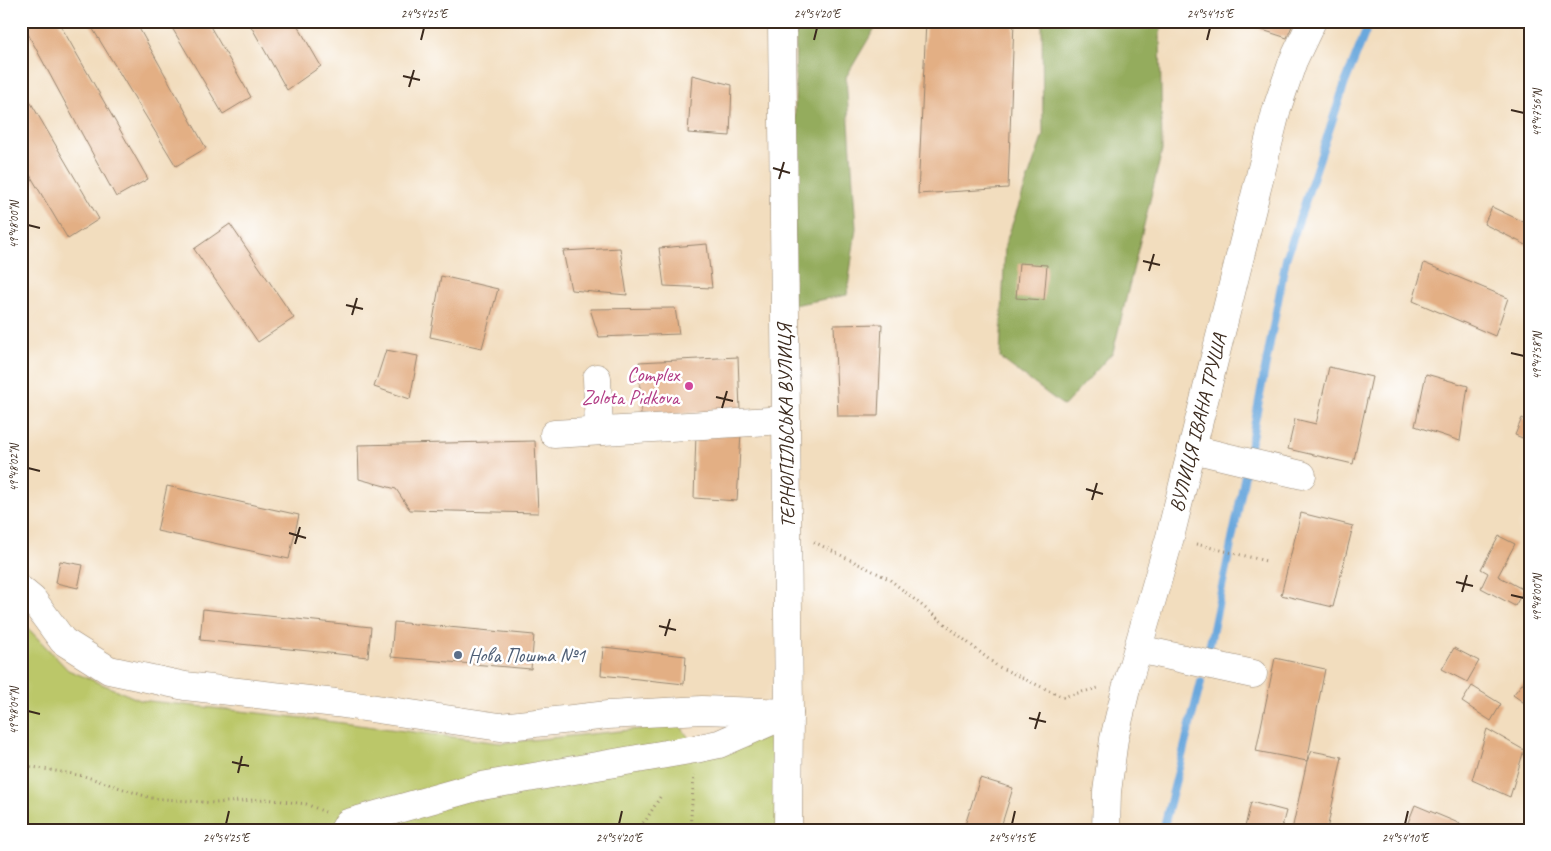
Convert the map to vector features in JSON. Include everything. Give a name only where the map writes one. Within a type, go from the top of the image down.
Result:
[{"type":"street","name":"ТЕРНОПІЛЬСЬКА ВУЛИЦЯ","points":[[782,21],[789,714],[788,830]]},
{"type":"street","name":"ВУЛИЦЯ ІВАНА ТРУША","points":[[1106,830],[1107,792],[1114,739],[1126,689],[1170,537],[1278,108],[1293,61],[1312,21]]},
{"type":"street","points":[[597,378],[599,431]]},
{"type":"street","points":[[554,434],[785,420]]},
{"type":"street","points":[[1192,449],[1302,475]]},
{"type":"street","points":[[21,590],[33,600],[63,641],[109,670],[185,686],[336,703],[500,726],[608,715],[702,710],[789,714]]},
{"type":"street","points":[[1138,649],[1253,674]]},
{"type":"street","points":[[346,826],[476,787],[719,744],[789,714]]},
{"type":"path","points":[[811,540],[890,579],[997,666],[1063,697],[1098,688]]},
{"type":"path","points":[[1214,548],[1266,561]]},
{"type":"path","points":[[690,830],[695,749]]},
{"type":"path","points":[[21,765],[84,776],[151,798],[215,802],[266,800],[306,804],[346,826]]},
{"type":"path","points":[[636,830],[646,820],[662,794]]},
{"type":"green space","points":[[796,21],[879,21],[846,77],[856,228],[847,295],[793,305]]},
{"type":"green space","points":[[1042,21],[1164,21],[1160,32],[1162,151],[1113,352],[1064,406],[1000,358],[1005,245],[1043,135]]},
{"type":"green space","points":[[21,621],[68,670],[140,700],[501,743],[680,725],[696,749],[789,713],[788,830],[21,830]]},
{"type":"building","points":[[21,21],[58,21],[148,179],[116,197]]},
{"type":"building","points":[[88,21],[135,21],[206,148],[176,166]]},
{"type":"building","points":[[168,21],[207,21],[251,97],[223,114]]},
{"type":"building","points":[[248,21],[295,21],[321,66],[287,90]]},
{"type":"building","points":[[926,21],[1014,21],[1008,188],[918,194]]},
{"type":"building","points":[[1201,21],[1219,21],[1216,28]]},
{"type":"building","points":[[1248,21],[1294,21],[1287,38],[1247,25]]},
{"type":"building","points":[[692,75],[732,85],[730,136],[688,133]]},
{"type":"building","points":[[21,86],[99,219],[68,239],[21,160]]},
{"type":"building","points":[[1492,207],[1530,225],[1530,247],[1484,224]]},
{"type":"building","points":[[230,224],[294,318],[258,342],[194,249]]},
{"type":"building","points":[[707,244],[712,288],[664,286],[659,248]]},
{"type":"building","points":[[620,248],[627,295],[571,290],[563,251]]},
{"type":"building","points":[[1019,263],[1047,265],[1044,300],[1016,298]]},
{"type":"building","points":[[1424,263],[1508,298],[1495,336],[1413,301]]},
{"type":"building","points":[[441,276],[498,289],[482,348],[430,337]]},
{"type":"building","points":[[675,308],[679,334],[599,337],[590,309]]},
{"type":"building","points":[[882,324],[878,416],[838,416],[834,325]]},
{"type":"building","points":[[386,350],[418,356],[410,399],[374,387]]},
{"type":"building","name":"Complex Zolota Pidkova","points":[[738,357],[740,411],[641,415],[639,362]]},
{"type":"building","points":[[1329,367],[1372,377],[1353,464],[1288,449],[1295,419],[1316,424]]},
{"type":"building","points":[[1426,374],[1468,386],[1460,441],[1415,426]]},
{"type":"building","points":[[1522,418],[1530,422],[1530,441],[1515,435]]},
{"type":"building","points":[[696,433],[741,433],[737,501],[694,498]]},
{"type":"building","points":[[535,441],[538,513],[410,510],[396,489],[359,479],[358,445]]},
{"type":"building","points":[[167,486],[299,515],[289,559],[157,531]]},
{"type":"building","points":[[1301,513],[1353,526],[1333,607],[1281,595]]},
{"type":"building","points":[[1499,536],[1515,544],[1498,576],[1524,590],[1515,606],[1481,588],[1488,573],[1481,569]]},
{"type":"building","points":[[60,561],[83,565],[78,588],[56,583]]},
{"type":"building","points":[[203,609],[371,627],[368,657],[200,640]]},
{"type":"building","points":[[394,622],[534,635],[531,669],[391,657]]},
{"type":"building","points":[[603,647],[686,656],[684,684],[601,675]]},
{"type":"building","points":[[1454,648],[1479,661],[1467,682],[1442,669]]},
{"type":"building","points":[[1275,658],[1325,669],[1307,761],[1256,751]]},
{"type":"building","points":[[1530,674],[1530,707],[1513,695]]},
{"type":"building","points":[[1472,686],[1501,704],[1491,721],[1462,702]]},
{"type":"building","points":[[1487,729],[1524,750],[1510,797],[1472,780]]},
{"type":"building","points":[[1312,751],[1342,757],[1327,830],[1292,830],[1307,761]]},
{"type":"building","points":[[980,778],[1013,788],[1000,830],[968,830],[964,828]]},
{"type":"building","points":[[1251,802],[1286,811],[1281,830],[1257,830],[1245,827]]},
{"type":"building","points":[[1415,805],[1468,827],[1467,830],[1405,830]]},
{"type":"waterway","points":[[1209,648],[1237,516],[1286,259],[1345,83],[1370,21]]},
{"type":"waterway","points":[[1163,830],[1201,682]]},
{"type":"place","name":"Complex Zolota Pidkova","points":[[689,386]]},
{"type":"place","name":"Нова Пошта №1","points":[[458,655]]}]
